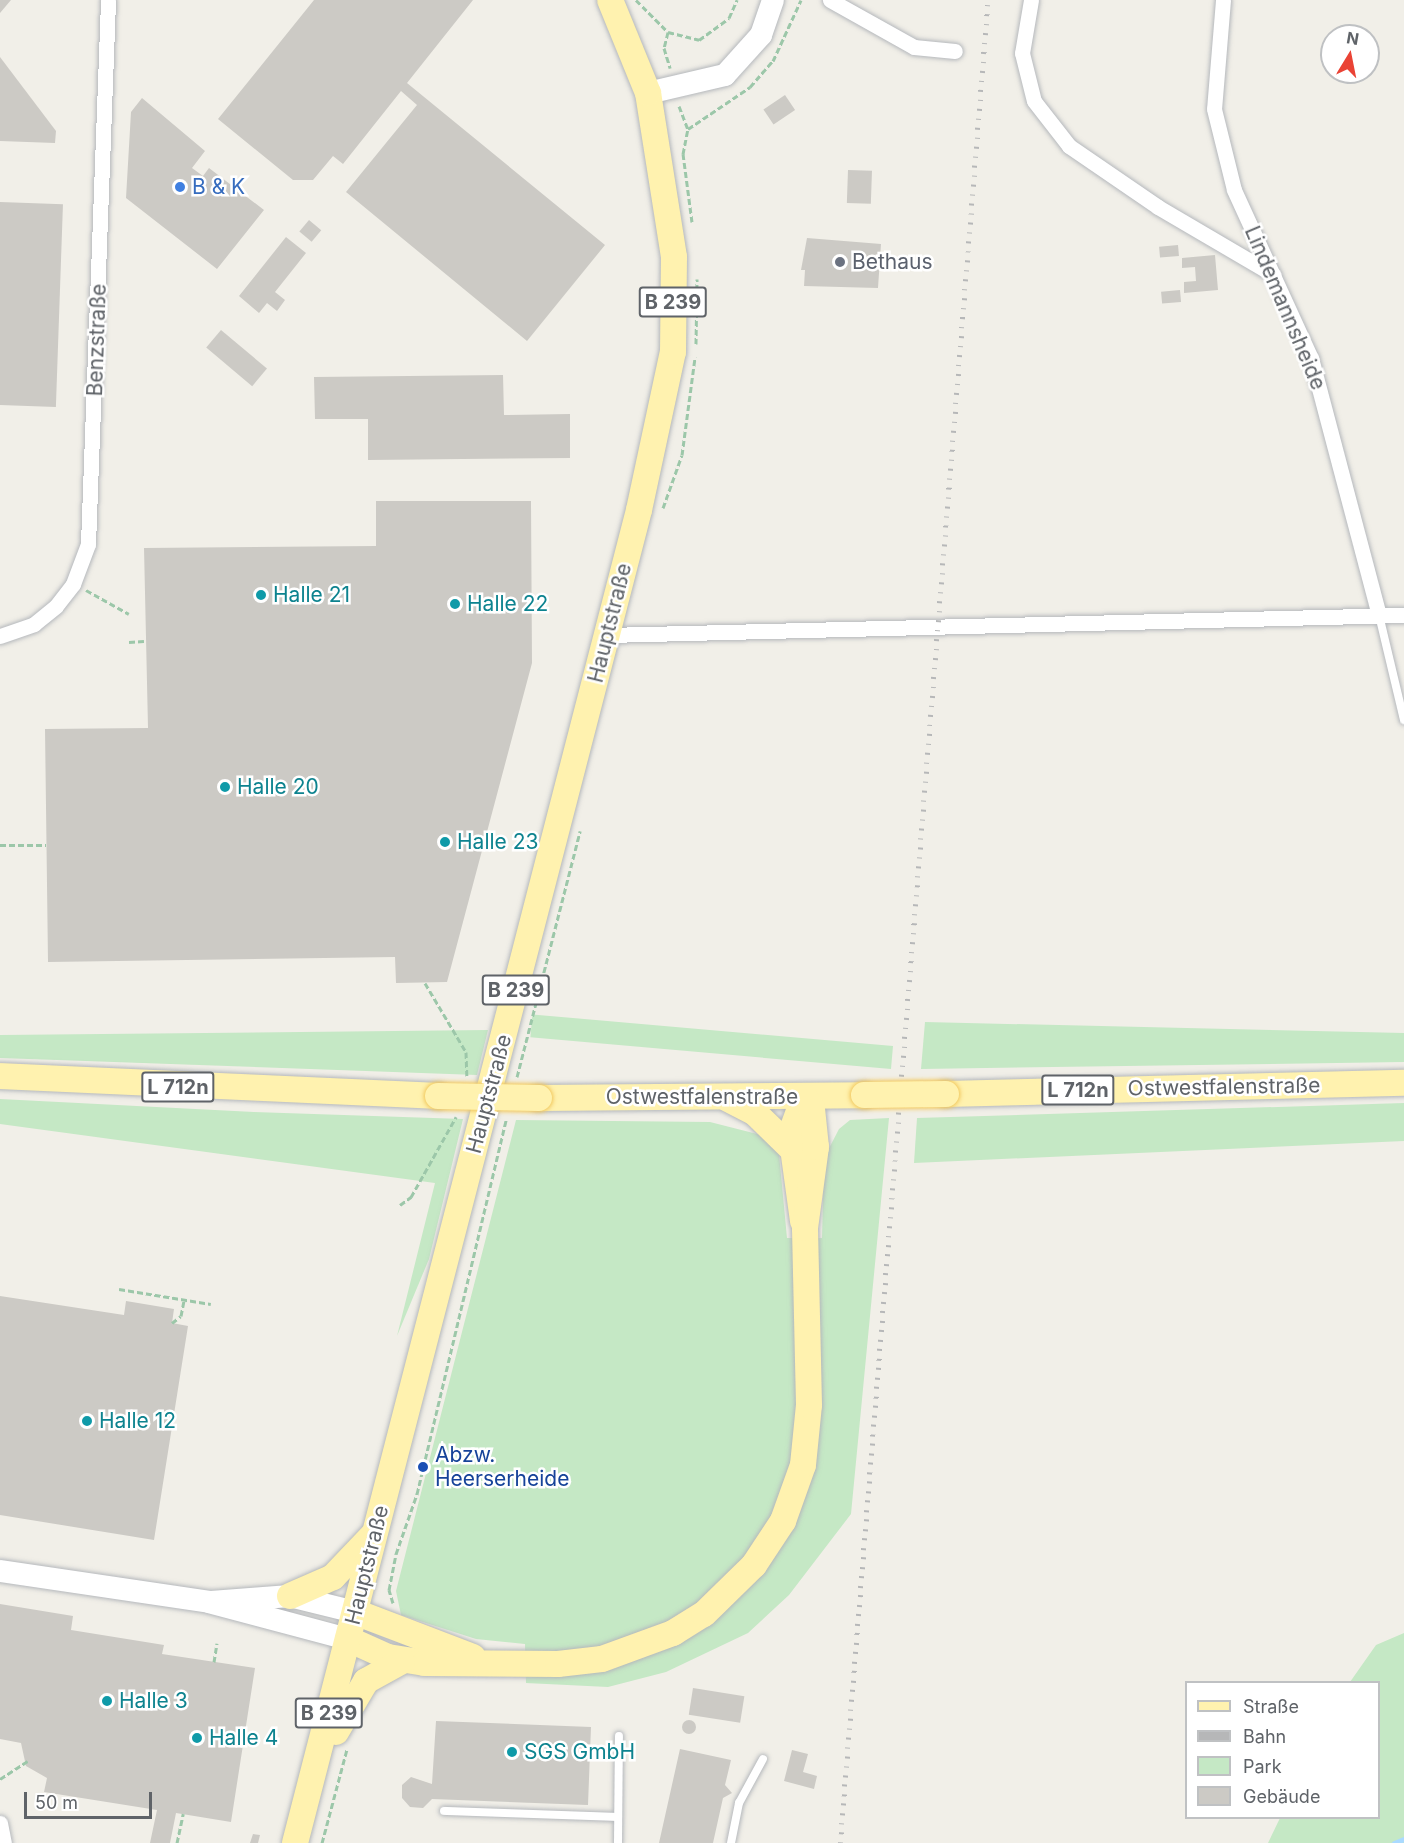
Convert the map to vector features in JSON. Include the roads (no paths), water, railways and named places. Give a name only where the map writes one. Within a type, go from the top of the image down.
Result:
[{"type":"main road","name":"B 239","points":[[610,0],[648,93]]},
{"type":"main road","name":"Hauptstraße","points":[[295,1843],[658,433],[673,352],[674,257],[648,93]]},
{"type":"main road","name":"Ostwestfalenstraße","points":[[0,1076],[438,1096],[539,1098],[804,1097],[1404,1083]]},
{"type":"main road","points":[[803,1147],[833,1116],[864,1095]]},
{"type":"main road","points":[[348,1639],[402,1661],[558,1664],[642,1647],[704,1614],[754,1565],[783,1521],[803,1465],[808,1405],[803,1147],[812,1108],[804,1097]]},
{"type":"main road","points":[[726,1098],[755,1113],[803,1147]]},
{"type":"main road","points":[[290,1596],[333,1577],[374,1534]]},
{"type":"main road","points":[[355,1612],[488,1662]]},
{"type":"main road","points":[[310,1786],[354,1696],[373,1676],[402,1661]]},
{"type":"street","name":"Benzstraße","points":[[0,636],[34,624],[73,584],[88,544],[91,514],[108,0]]},
{"type":"street","points":[[648,93],[725,75],[761,34],[773,0]]},
{"type":"street","points":[[830,0],[914,46],[955,51]]},
{"type":"street","points":[[1031,0],[1022,53],[1034,101],[1069,146],[1158,207],[1274,275]]},
{"type":"street","name":"Lindemannsheide","points":[[1223,0],[1214,110],[1234,190],[1311,358],[1379,615]]},
{"type":"street","points":[[607,635],[1404,615]]},
{"type":"street","points":[[0,1571],[209,1602],[348,1639]]},
{"type":"street","points":[[209,1602],[248,1595],[290,1596],[355,1612]]},
{"type":"street","points":[[0,1823],[4,1843]]},
{"type":"lane","points":[[1379,615],[1404,720]]},
{"type":"lane","points":[[618,1843],[615,1817],[619,1736]]},
{"type":"lane","points":[[731,1843],[739,1803],[763,1759]]},
{"type":"lane","points":[[444,1811],[615,1817]]},
{"type":"waterway","points":[[1394,1843],[1404,1839]]},
{"type":"railway","points":[[840,1843],[988,0]]},
{"type":"place","name":"B & K","points":[[180,187]]},
{"type":"place","name":"Bethaus","points":[[840,262]]},
{"type":"place","name":"Halle 21","points":[[261,595]]},
{"type":"place","name":"Halle 22","points":[[455,604]]},
{"type":"place","name":"Halle 20","points":[[225,787]]},
{"type":"place","name":"Halle 23","points":[[445,842]]},
{"type":"place","name":"Halle 12","points":[[87,1421]]},
{"type":"place","name":"Abzw. Heerserheide","points":[[423,1467]]},
{"type":"place","name":"Halle 3","points":[[107,1701]]},
{"type":"place","name":"Halle 4","points":[[197,1738]]},
{"type":"place","name":"SGS GmbH","points":[[512,1752]]}]
